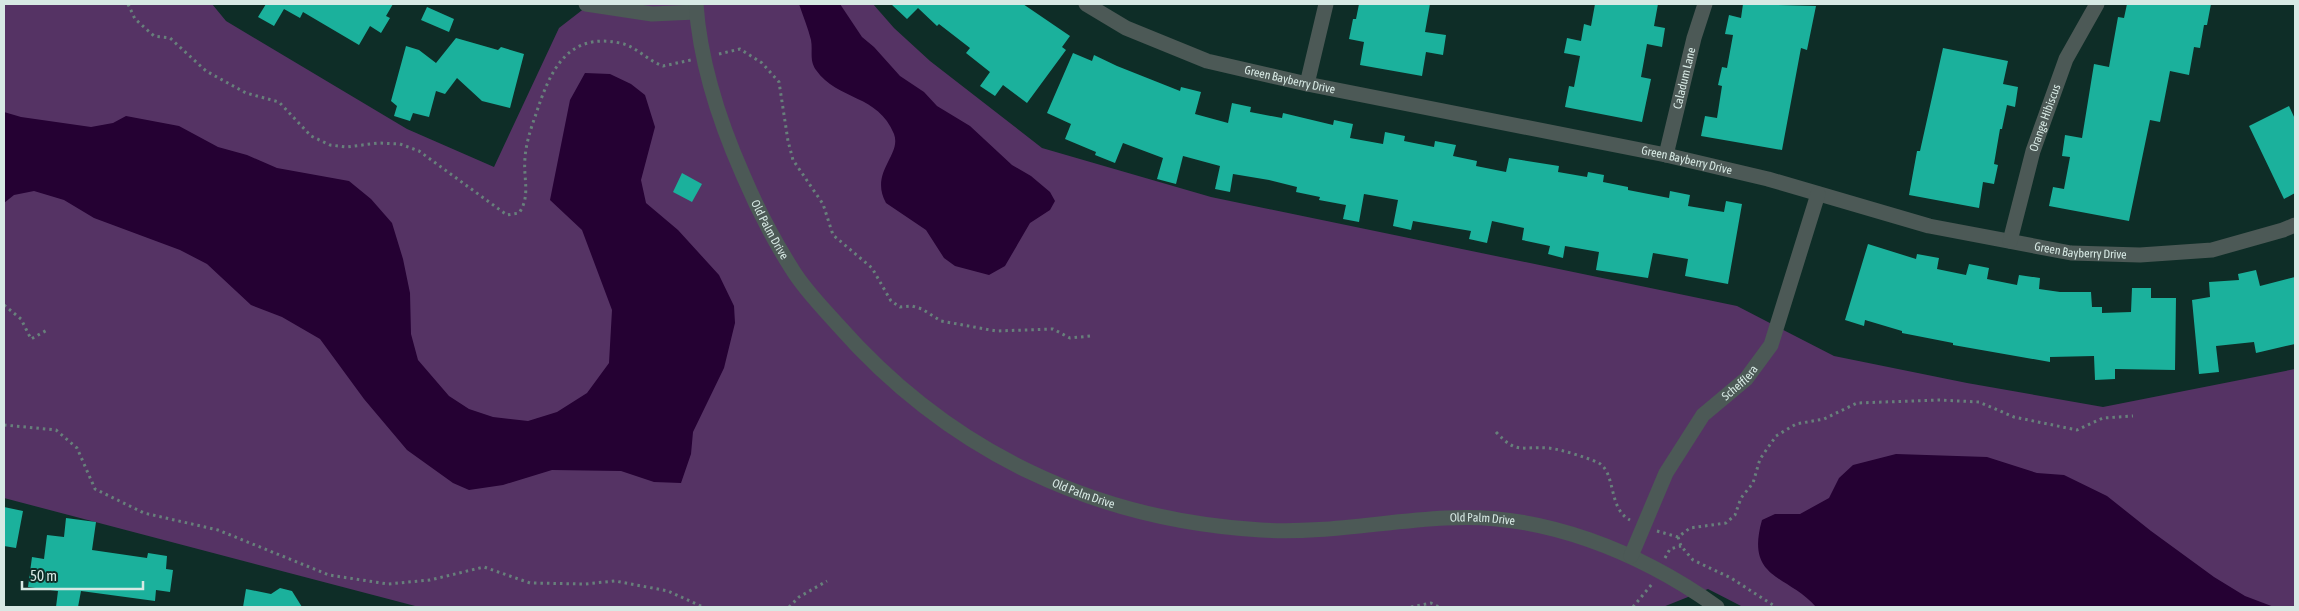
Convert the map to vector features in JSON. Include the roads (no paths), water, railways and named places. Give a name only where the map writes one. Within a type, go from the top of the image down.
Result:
[{"type":"street","points":[[586,4],[652,14],[696,8]]},
{"type":"street","name":"Green Bayberry Drive","points":[[1086,4],[1126,28],[1207,61],[1307,84],[1666,155],[1768,179],[1929,226],[2071,254],[2140,255],[2212,250],[2284,230],[2295,225]]},
{"type":"street","points":[[1307,84],[1326,4]]},
{"type":"street","name":"Caladum Lane","points":[[1666,155],[1694,38],[1705,4]]},
{"type":"street","name":"Orange Hibiscus","points":[[2010,241],[2033,150],[2066,60],[2097,4]]},
{"type":"street","name":"Old Palm Drive","points":[[696,8],[713,97],[735,157],[762,219],[794,273],[861,352],[907,395],[958,433],[1012,463],[1066,488],[1132,510],[1195,524],[1263,530],[1300,530],[1448,517],[1513,520],[1570,534],[1632,556],[1672,576],[1717,607]]},
{"type":"street","name":"Schefflera","points":[[1632,556],[1666,473],[1703,415],[1746,379],[1771,345],[1818,194]]}]
